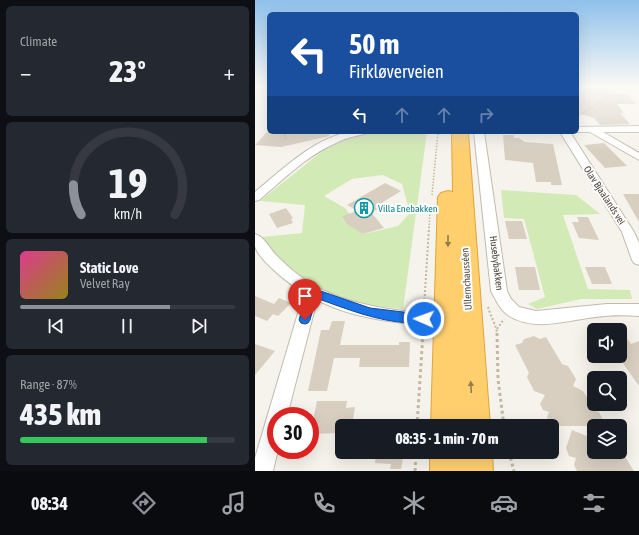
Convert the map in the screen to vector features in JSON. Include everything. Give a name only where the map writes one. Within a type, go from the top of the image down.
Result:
[{"type":"highway","name":"Ullernchausséen","points":[[448,134],[448,419]]},
{"type":"highway","name":"Ullernchausséen","points":[[460,134],[473,419]]},
{"type":"highway","points":[[448,459],[448,471]]},
{"type":"highway","points":[[474,459],[475,471]]},
{"type":"street","points":[[579,130],[639,129]]},
{"type":"street","points":[[593,130],[639,157]]},
{"type":"street","points":[[255,198],[315,149],[340,137],[353,134]]},
{"type":"street","name":"Husebybakken","points":[[479,134],[499,291],[505,304],[518,314],[528,317],[542,318],[619,308],[639,310]]},
{"type":"street","name":"Olav Bjaalands vei","points":[[566,134],[628,232],[639,260]]},
{"type":"street","points":[[255,238],[265,253],[274,262],[290,277],[312,292],[369,313],[402,318],[424,319]]},
{"type":"street","points":[[280,407],[312,292]]},
{"type":"street","points":[[261,471],[267,451]]},
{"type":"path","points":[[579,116],[591,108]]},
{"type":"path","points":[[285,134],[286,139]]},
{"type":"path","points":[[431,201],[438,134]]},
{"type":"path","points":[[417,419],[431,209]]},
{"type":"path","points":[[415,471],[416,459]]},
{"type":"path","points":[[511,459],[514,471]]},
{"type":"green space","points":[[358,134],[427,134],[403,309],[356,304],[302,281],[272,256],[262,237],[302,233],[305,205],[260,201],[331,144]],"holes":[[[383,175],[402,184],[410,213],[398,226],[364,234],[345,208],[324,196],[352,179]]]},
{"type":"green space","points":[[501,190],[576,195],[600,214],[563,215],[588,289],[630,290],[632,299],[581,299],[537,309],[528,304],[545,297],[524,219],[504,218]]},
{"type":"building","points":[[579,108],[620,108],[624,113],[620,113],[630,124],[600,125],[594,118],[579,114]]},
{"type":"building","points":[[267,132],[267,134],[329,134],[329,136],[281,147],[255,145]]},
{"type":"building","points":[[503,135],[514,135],[514,138],[519,138],[525,142],[553,144],[562,185],[551,185],[551,182],[536,182],[533,163],[505,160]]},
{"type":"building","points":[[604,143],[627,166],[605,168],[584,145]]},
{"type":"building","name":"Villa Enebakken","points":[[385,183],[401,191],[375,207],[378,209],[371,212],[384,228],[363,234],[347,224],[342,216],[358,211],[347,205]]},
{"type":"building","points":[[623,194],[639,194],[639,222]]},
{"type":"building","points":[[286,208],[293,218],[291,219],[293,223],[277,228],[269,214]]},
{"type":"building","points":[[577,217],[588,217],[599,240],[579,238],[572,222],[579,222]]},
{"type":"building","points":[[505,221],[522,221],[527,239],[509,239]]},
{"type":"building","points":[[515,267],[535,267],[540,290],[519,290]]},
{"type":"building","points":[[585,267],[605,267],[612,284],[592,284]]},
{"type":"building","points":[[255,296],[274,304],[279,298],[291,303],[278,316],[273,314],[267,321],[255,316]]},
{"type":"building","points":[[332,321],[345,321],[340,345],[399,345],[399,342],[410,342],[409,367],[359,367],[360,358],[334,358],[327,391],[308,391],[321,330],[329,330]]},
{"type":"building","points":[[534,336],[540,339],[546,337],[562,364],[568,366],[576,379],[573,386],[583,391],[587,398],[587,411],[599,412],[602,419],[587,419],[587,426],[559,426],[559,419],[548,419],[549,412],[543,410],[540,404],[545,395],[534,391],[527,377],[529,373],[515,345],[522,343],[524,339]]},
{"type":"building","points":[[627,339],[631,344],[639,341],[639,386],[623,363],[627,363]]},
{"type":"building","points":[[255,344],[275,351],[255,375]]},
{"type":"building","points":[[317,401],[347,401],[346,408],[355,407],[353,419],[335,419],[335,433],[319,434],[319,407],[316,407]]},
{"type":"building","points":[[572,430],[587,436],[587,459],[626,459],[634,471],[577,471],[574,465],[576,458],[569,456],[566,448]]},
{"type":"building","points":[[375,459],[403,459],[401,469],[390,469],[391,464],[375,463]]},
{"type":"place","name":"Villa Enebakken","points":[[364,208]]},
{"type":"route","points":[[305,320],[312,292],[369,313],[402,318],[424,319]]}]
